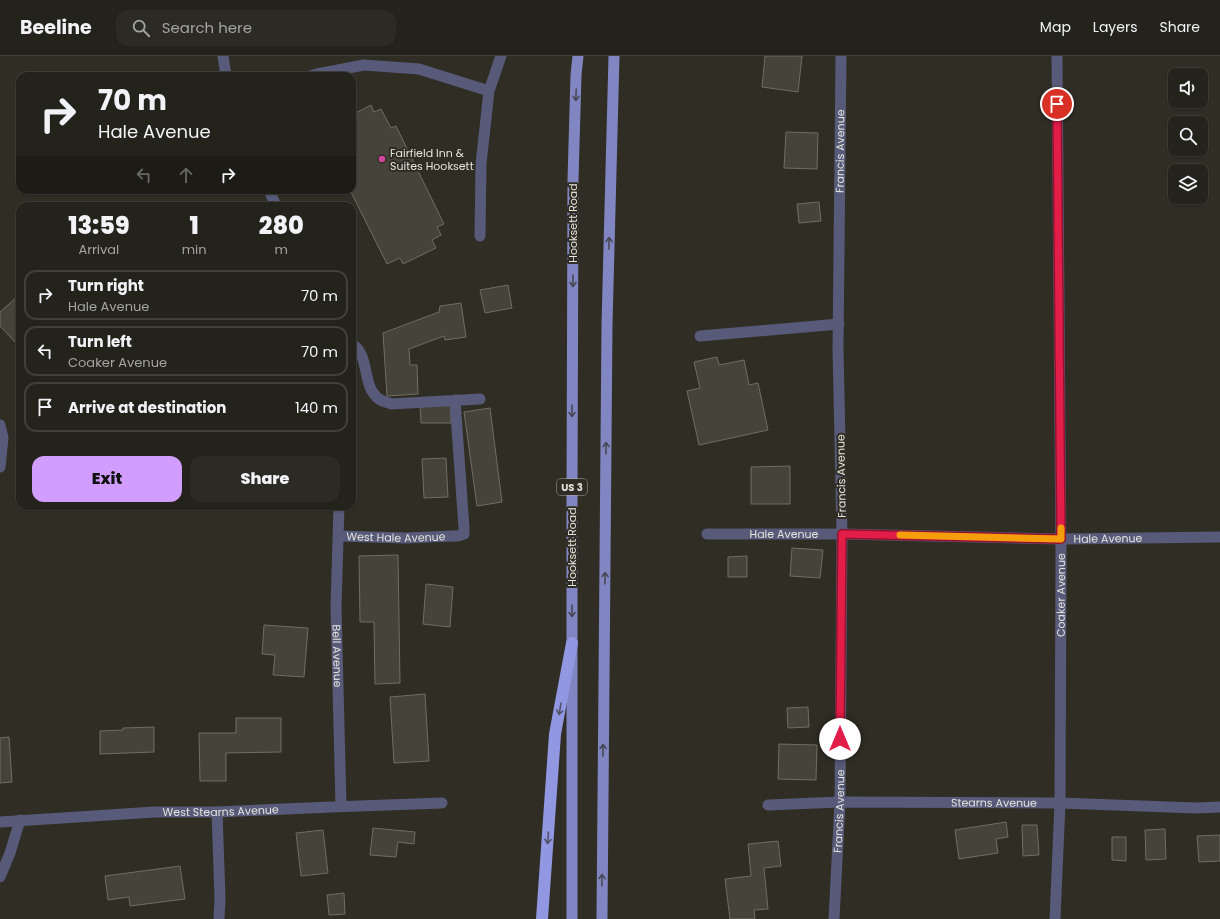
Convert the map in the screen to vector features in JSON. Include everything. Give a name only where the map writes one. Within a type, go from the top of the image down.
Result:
[{"type":"highway","points":[[542,919],[556,734],[572,643]]},
{"type":"main road","name":"Hooksett Road","points":[[572,919],[573,180],[576,74],[578,56]]},
{"type":"main road","points":[[602,919],[607,324],[614,56]]},
{"type":"street","points":[[223,56],[225,72]]},
{"type":"street","points":[[480,236],[481,164],[489,91],[501,56]]},
{"type":"street","name":"Francis Avenue","points":[[834,919],[840,802],[842,534],[839,324],[841,56]]},
{"type":"street","name":"Coaker Avenue","points":[[1055,919],[1060,803],[1061,539],[1057,56]]},
{"type":"street","points":[[326,72],[364,64],[419,69],[489,91]]},
{"type":"street","points":[[700,336],[839,324]]},
{"type":"street","points":[[356,346],[359,348],[363,358],[371,389],[380,400],[391,404],[480,398]]},
{"type":"street","name":"West Hale Avenue","points":[[339,536],[405,538],[458,536],[464,534],[456,400]]},
{"type":"street","points":[[0,425],[3,438],[0,467]]},
{"type":"street","name":"Bell Avenue","points":[[339,510],[336,607],[341,806]]},
{"type":"street","name":"Hale Avenue","points":[[707,534],[842,534],[1061,539],[1220,537]]},
{"type":"street","name":"Stearns Avenue","points":[[768,805],[840,802],[1060,803],[1196,808],[1220,807]]},
{"type":"street","name":"West Stearns Avenue","points":[[0,822],[154,812],[217,812],[442,803]]},
{"type":"street","points":[[217,812],[220,898],[219,919]]},
{"type":"street","points":[[0,877],[10,853],[20,820]]},
{"type":"building","points":[[765,56],[802,56],[798,92],[762,87]]},
{"type":"building","name":"Fairfield Inn & Suites Hooksett","points":[[371,105],[374,112],[381,109],[391,128],[396,126],[444,224],[437,227],[441,235],[432,240],[436,248],[403,264],[400,258],[387,264],[352,194],[356,194],[356,113]]},
{"type":"building","points":[[786,132],[818,133],[817,169],[784,168]]},
{"type":"building","points":[[819,202],[821,221],[799,223],[797,204]]},
{"type":"building","points":[[508,285],[512,308],[485,313],[480,290]]},
{"type":"building","points":[[16,298],[16,343],[0,326],[0,312]]},
{"type":"building","points":[[461,303],[466,337],[445,340],[444,336],[409,349],[410,365],[417,365],[418,394],[387,396],[383,333],[439,312],[440,306]]},
{"type":"building","points":[[717,357],[719,365],[744,360],[749,385],[758,383],[768,430],[699,445],[687,391],[700,388],[694,362]]},
{"type":"building","points":[[420,405],[451,405],[451,423],[421,423]]},
{"type":"building","points":[[490,408],[502,502],[477,506],[464,412]]},
{"type":"building","points":[[446,458],[448,497],[424,498],[422,459]]},
{"type":"building","points":[[790,466],[790,504],[751,504],[751,467]]},
{"type":"building","points":[[792,548],[823,550],[820,578],[790,576]]},
{"type":"building","points":[[398,555],[400,683],[375,684],[374,622],[360,622],[359,556]]},
{"type":"building","points":[[747,556],[747,577],[728,577],[728,557]]},
{"type":"building","points":[[426,584],[453,587],[450,627],[423,624]]},
{"type":"building","points":[[264,625],[308,628],[304,677],[273,675],[275,655],[262,654]]},
{"type":"building","points":[[425,694],[429,761],[394,763],[390,697]]},
{"type":"building","points":[[808,707],[809,727],[788,728],[787,708]]},
{"type":"building","points":[[236,718],[281,718],[281,752],[226,753],[226,781],[200,781],[199,733],[236,733]]},
{"type":"building","points":[[154,727],[154,752],[100,754],[100,731],[123,730],[123,728]]},
{"type":"building","points":[[9,737],[12,782],[0,783],[0,738]]},
{"type":"building","points":[[779,744],[817,745],[816,780],[778,779]]},
{"type":"building","points":[[1006,822],[1008,837],[996,839],[998,853],[959,859],[955,830]]},
{"type":"building","points":[[1022,825],[1037,825],[1039,855],[1023,856]]},
{"type":"building","points":[[373,828],[415,832],[414,844],[398,842],[396,857],[370,855]]},
{"type":"building","points":[[1165,829],[1166,859],[1146,860],[1145,830]]},
{"type":"building","points":[[323,830],[328,873],[301,876],[296,833]]},
{"type":"building","points":[[1220,835],[1220,861],[1199,862],[1197,836]]},
{"type":"building","points":[[1112,837],[1126,837],[1126,861],[1112,860]]},
{"type":"building","points":[[778,841],[781,866],[764,868],[768,909],[754,910],[755,919],[730,919],[725,879],[751,876],[748,844]]},
{"type":"building","points":[[180,866],[185,899],[130,906],[129,897],[108,900],[105,876]]},
{"type":"building","points":[[344,893],[345,914],[329,915],[327,895]]},
{"type":"slow traffic","points":[[900,535],[1061,539],[1061,528]]},
{"type":"place","name":"Fairfield Inn & Suites Hooksett","points":[[382,159]]},
{"type":"route","points":[[840,739],[842,534],[1061,539],[1057,104]]}]
